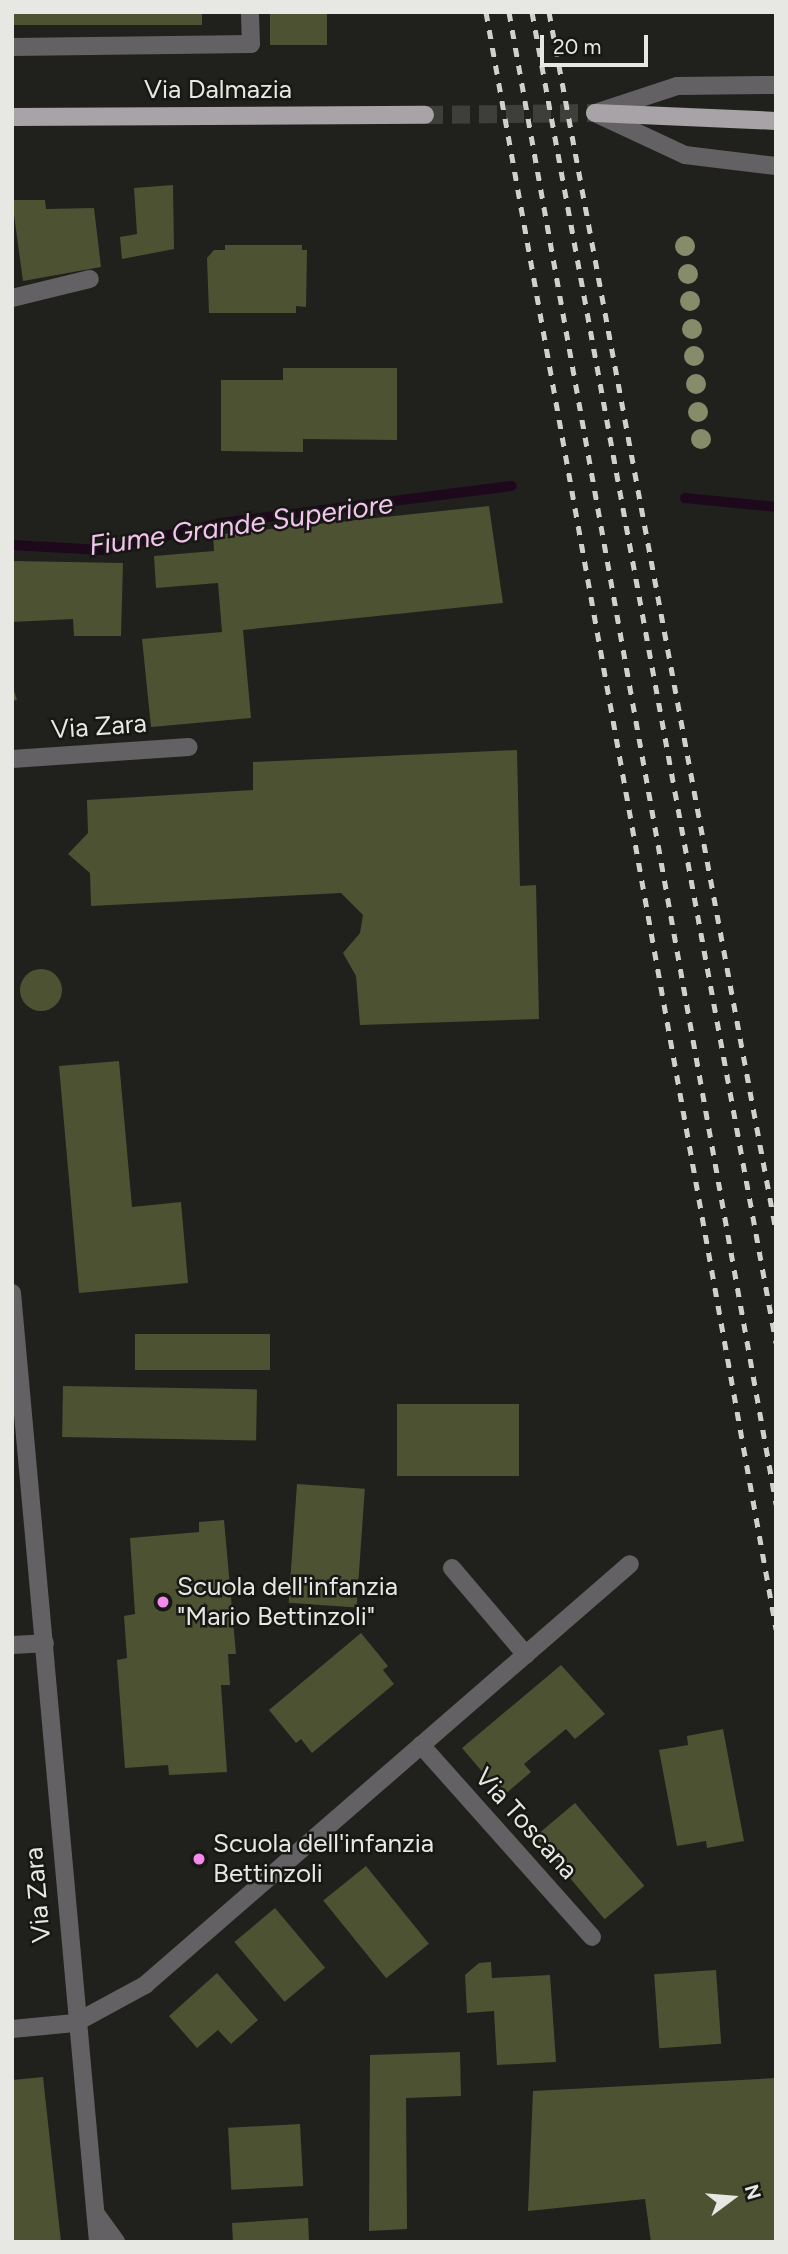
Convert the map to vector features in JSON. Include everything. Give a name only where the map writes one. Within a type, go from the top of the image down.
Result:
[{"type":"main road","points":[[594,113],[776,121]]},
{"type":"main road","name":"Via Dalmazia","points":[[12,117],[425,115]]},
{"type":"street","points":[[12,47],[251,44],[250,12]]},
{"type":"street","points":[[594,113],[677,86],[776,85]]},
{"type":"street","points":[[594,113],[685,155],[776,166]]},
{"type":"street","points":[[12,298],[90,279]]},
{"type":"street","name":"Via Zara","points":[[12,759],[189,747]]},
{"type":"street","name":"Via Zara","points":[[12,1293],[45,1643],[75,2023],[98,2242]]},
{"type":"street","points":[[12,2029],[75,2023],[145,1985],[630,1564]]},
{"type":"street","points":[[452,1567],[526,1655]]},
{"type":"street","points":[[12,1645],[45,1643]]},
{"type":"street","name":"Via Toscana","points":[[421,1745],[592,1937]]},
{"type":"street","points":[[96,2214],[116,2242]]},
{"type":"building","points":[[12,12],[202,12],[202,25],[12,25]]},
{"type":"building","points":[[270,12],[327,12],[327,45],[270,45]]},
{"type":"building","points":[[173,185],[174,249],[122,259],[120,237],[137,234],[134,188]]},
{"type":"building","points":[[12,200],[45,200],[46,209],[94,208],[101,267],[23,281]]},
{"type":"building","points":[[225,245],[302,245],[302,250],[307,250],[306,307],[296,306],[296,313],[209,313],[207,258],[214,250],[225,250]]},
{"type":"building","points":[[283,368],[397,368],[397,440],[303,439],[303,452],[221,451],[221,380],[283,380]]},
{"type":"building","points":[[489,506],[503,603],[243,630],[251,718],[151,727],[142,639],[222,632],[218,583],[156,588],[154,556],[214,551],[213,535]]},
{"type":"building","points":[[12,561],[123,563],[121,636],[74,636],[73,619],[12,622]]},
{"type":"building","points":[[12,684],[17,700],[12,701]]},
{"type":"building","points":[[517,750],[520,886],[536,885],[539,1019],[360,1025],[356,976],[343,953],[360,933],[363,915],[341,893],[91,906],[90,873],[68,854],[88,833],[87,800],[253,790],[253,762]]},
{"type":"building","points":[[41,969],[56,975],[62,990],[56,1005],[41,1011],[26,1005],[20,990],[26,975]]},
{"type":"building","points":[[119,1061],[132,1207],[181,1202],[188,1283],[79,1293],[59,1066]]},
{"type":"building","points":[[135,1334],[270,1334],[270,1370],[135,1370]]},
{"type":"building","points":[[63,1386],[257,1389],[256,1440],[62,1437]]},
{"type":"building","points":[[397,1404],[519,1404],[519,1476],[397,1476]]},
{"type":"building","points":[[297,1484],[365,1489],[357,1607],[289,1603]]},
{"type":"building","points":[[224,1520],[236,1654],[228,1654],[230,1685],[221,1685],[227,1772],[169,1775],[168,1765],[125,1768],[117,1660],[127,1658],[124,1616],[135,1614],[130,1538],[199,1532],[199,1522]]},
{"type":"building","points":[[361,1633],[388,1666],[383,1670],[394,1684],[312,1753],[301,1739],[296,1743],[269,1710]]},
{"type":"building","points":[[561,1665],[605,1714],[575,1739],[566,1729],[524,1764],[531,1772],[503,1796],[462,1748]]},
{"type":"building","points":[[723,1729],[744,1841],[707,1848],[706,1841],[677,1846],[659,1750],[688,1745],[687,1736]]},
{"type":"building","points":[[575,1803],[644,1886],[605,1919],[535,1836]]},
{"type":"building","points":[[366,1866],[429,1944],[386,1978],[323,1901]]},
{"type":"building","points":[[275,1908],[325,1968],[285,2002],[234,1942]]},
{"type":"building","points":[[491,1962],[492,1978],[550,1975],[556,2062],[497,2065],[494,2011],[467,2013],[465,1975],[479,1963]]},
{"type":"building","points":[[716,1970],[721,2044],[659,2048],[654,1974]]},
{"type":"building","points":[[217,1973],[258,2020],[231,2044],[218,2030],[197,2048],[169,2016]]},
{"type":"building","points":[[460,2052],[461,2096],[406,2098],[407,2229],[369,2231],[370,2055]]},
{"type":"building","points":[[43,2077],[61,2242],[12,2242],[12,2080]]},
{"type":"building","points":[[776,2078],[776,2242],[651,2242],[645,2199],[528,2211],[533,2091]]},
{"type":"building","points":[[300,2124],[303,2186],[231,2190],[228,2128]]},
{"type":"building","points":[[308,2218],[309,2242],[233,2242],[232,2223]]},
{"type":"waterway","name":"Fiume Grande Superiore","points":[[12,545],[102,550],[222,523],[512,486]]},
{"type":"waterway","name":"Fiume Grande Superiore","points":[[685,498],[776,507]]},
{"type":"tunnel","points":[[425,115],[595,113]]},
{"type":"railway","points":[[486,12],[776,1629]]},
{"type":"railway","points":[[509,12],[776,1504]]},
{"type":"railway","points":[[532,12],[776,1343]]},
{"type":"railway","points":[[549,12],[776,1231]]},
{"type":"place","name":"Scuola dell'infanzia \"Mario Bettinzoli\"","points":[[163,1602]]},
{"type":"place","name":"Scuola dell'infanzia Bettinzoli","points":[[199,1859]]}]
